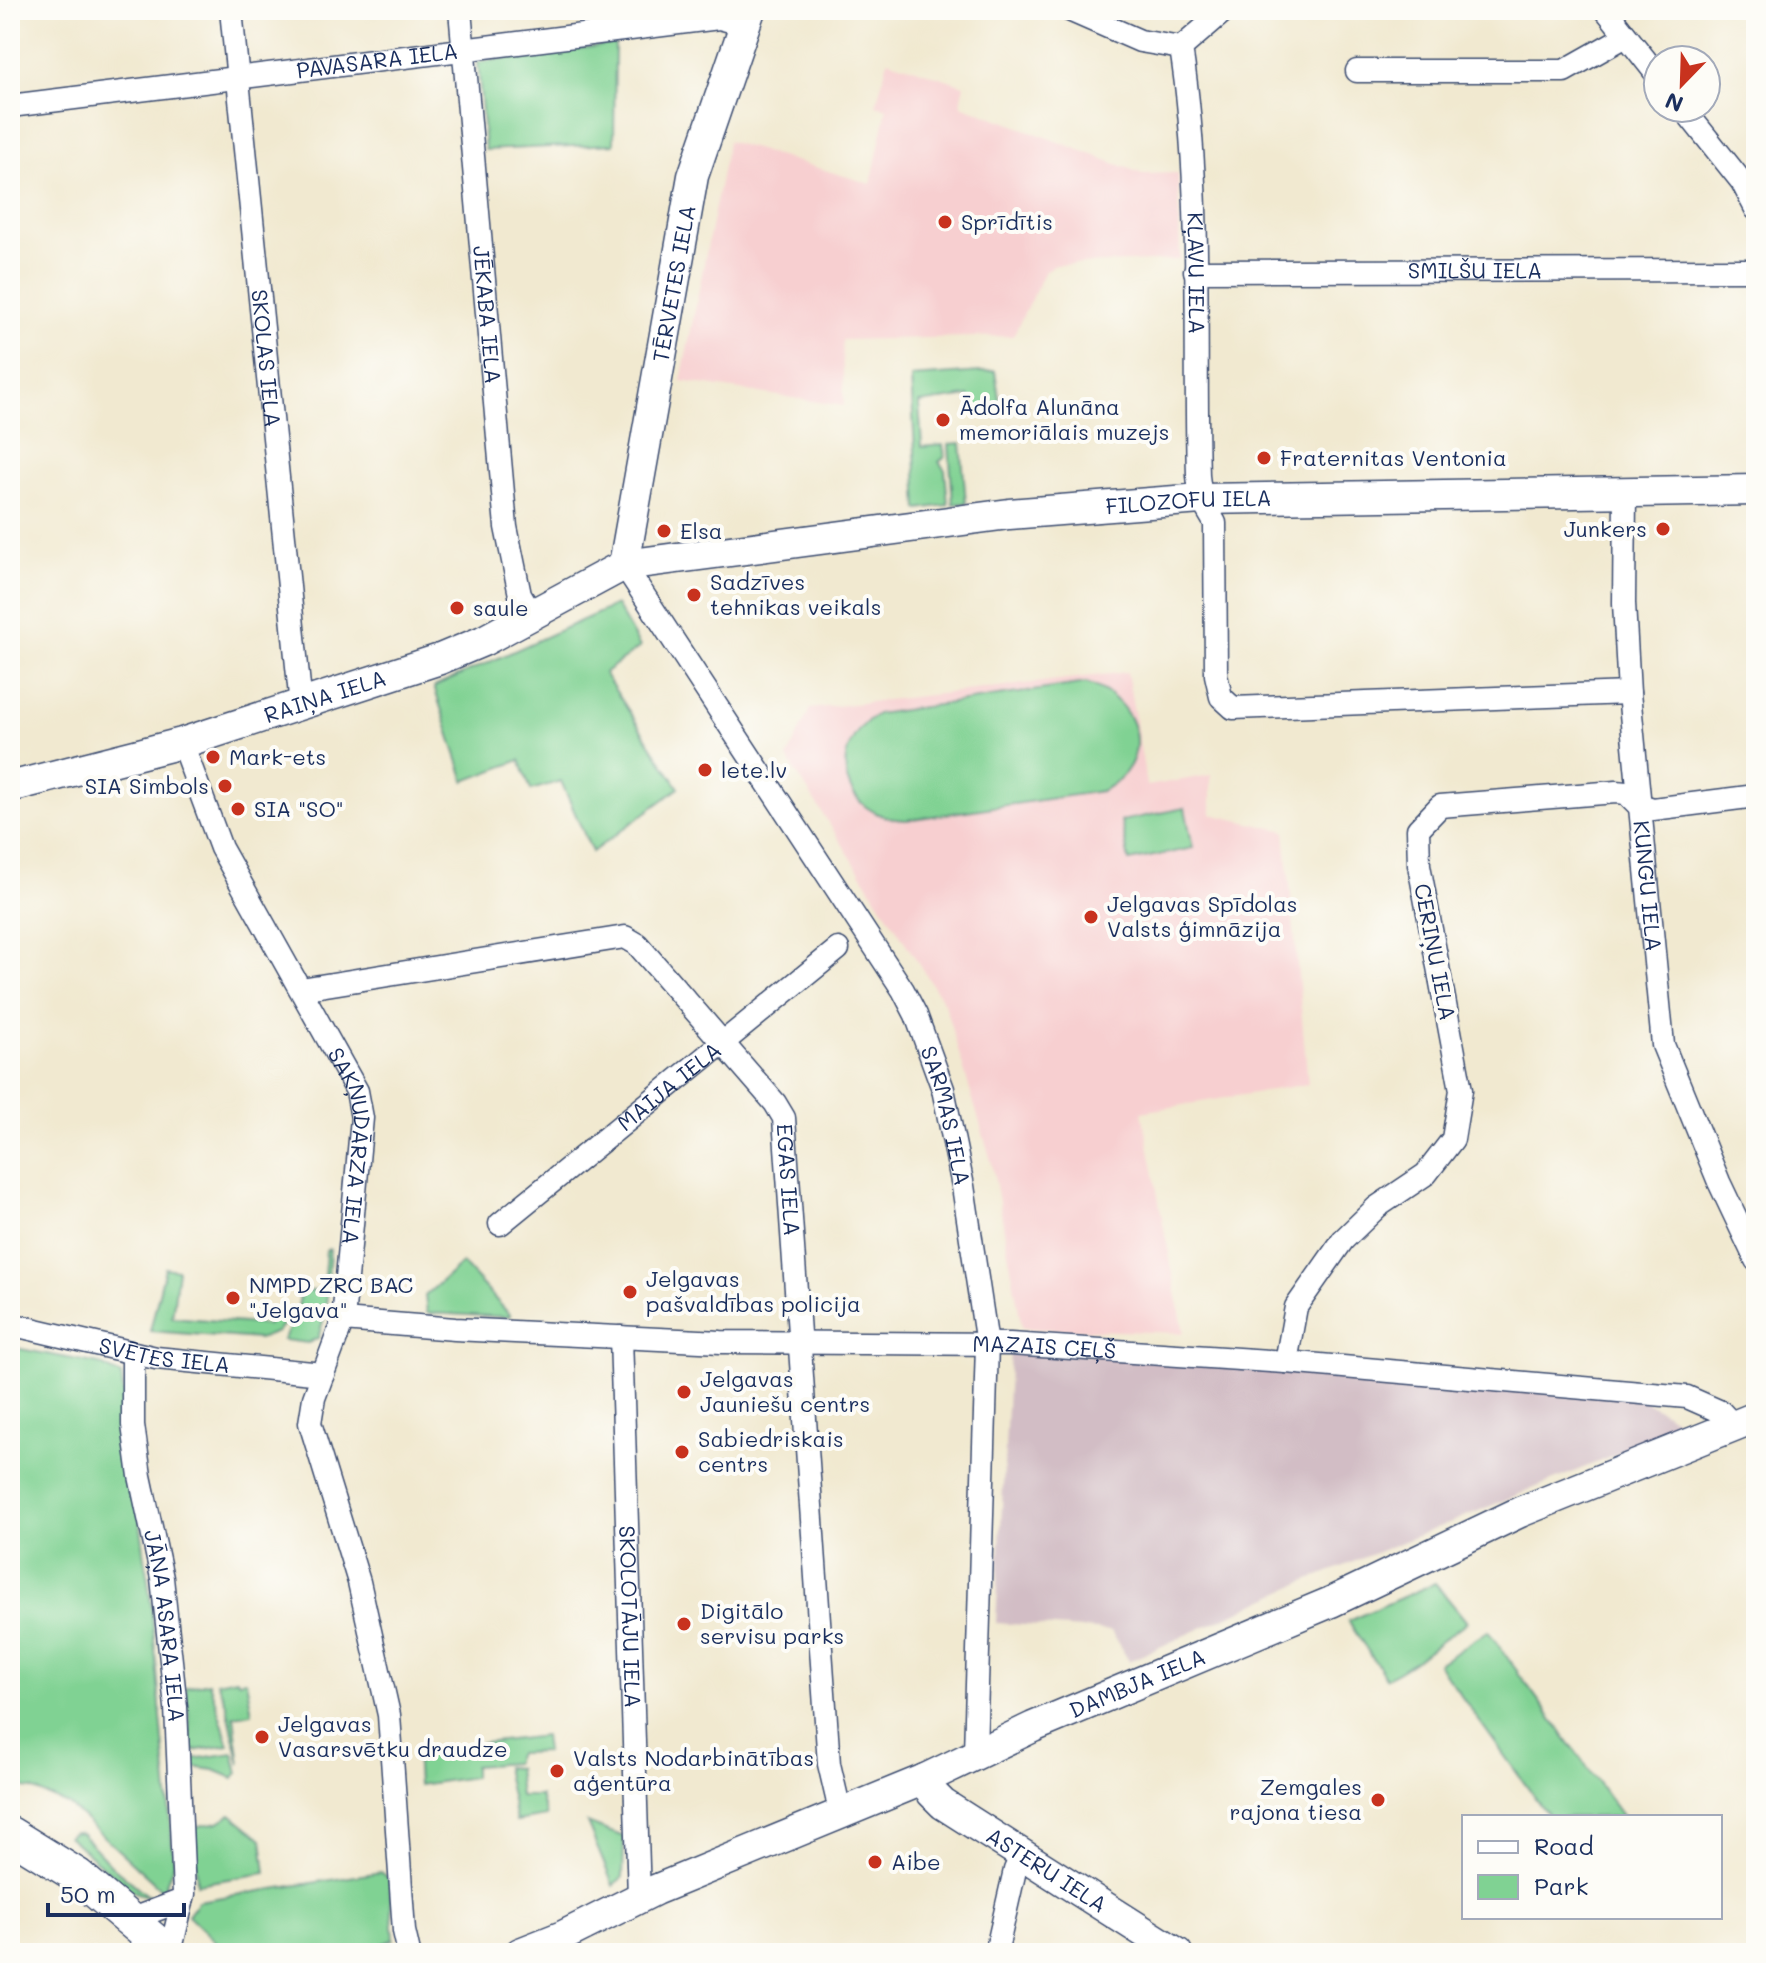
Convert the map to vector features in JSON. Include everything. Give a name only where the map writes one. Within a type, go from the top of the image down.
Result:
[{"type":"main road","points":[[10,1834],[78,1876],[169,1953]]},
{"type":"street","name":"SKOLAS IELA","points":[[231,10],[301,706]]},
{"type":"street","name":"JĒKABA IELA","points":[[460,10],[506,527],[520,595],[532,615]]},
{"type":"street","points":[[1069,10],[1140,41],[1188,42],[1225,10]]},
{"type":"street","points":[[1606,10],[1642,56]]},
{"type":"street","name":"PAVASARA IELA","points":[[10,106],[719,18],[748,18]]},
{"type":"street","name":"TĒRVETES IELA","points":[[624,565],[693,176],[748,18]]},
{"type":"street","points":[[1357,71],[1564,71],[1626,36]]},
{"type":"street","name":"KĻAVU IELA","points":[[1188,42],[1201,499]]},
{"type":"street","points":[[1696,124],[1742,182],[1756,209]]},
{"type":"street","name":"SMILŠU IELA","points":[[1195,271],[1756,270]]},
{"type":"street","name":"FILOZOFU IELA","points":[[624,565],[1009,514],[1201,499],[1756,490]]},
{"type":"street","name":"KUNGU IELA","points":[[1625,493],[1622,542],[1629,693],[1637,804],[1663,1045],[1719,1182],[1756,1260]]},
{"type":"street","points":[[1201,499],[1215,523],[1216,675],[1221,697],[1233,708],[1629,693]]},
{"type":"street","name":"RAIŅA IELA","points":[[10,787],[182,743],[440,659],[532,615],[624,565]]},
{"type":"street","name":"SARMAS IELA","points":[[624,565],[916,1015],[943,1089],[963,1186],[987,1344],[975,1753]]},
{"type":"street","name":"SAKŅUDĀRZA IELA","points":[[182,743],[221,848],[357,1091],[362,1118],[343,1320],[314,1398],[310,1423],[359,1582],[389,1715],[409,1953]]},
{"type":"street","name":"CERIŅU IELA","points":[[1286,1362],[1296,1307],[1343,1240],[1377,1207],[1426,1174],[1453,1139],[1461,1090],[1419,865],[1418,829],[1440,806],[1616,792],[1626,793],[1637,804],[1653,809],[1756,796]]},
{"type":"street","name":"EGAS IELA","points":[[301,989],[625,937],[637,944],[784,1118],[829,1764],[840,1811]]},
{"type":"street","name":"MAIJA IELA","points":[[500,1224],[838,949]]},
{"type":"street","name":"MAZAIS CEĻŠ","points":[[343,1320],[798,1344],[987,1344],[1286,1362],[1687,1397],[1745,1421]]},
{"type":"street","name":"SVĒTES IELA","points":[[10,1324],[133,1353],[323,1374]]},
{"type":"street","name":"SKOLOTĀJU IELA","points":[[621,1337],[639,1897]]},
{"type":"street","name":"JĀŅA ASARA IELA","points":[[133,1353],[133,1425],[162,1578],[173,1666],[184,1894],[169,1953]]},
{"type":"street","name":"DAMBJA IELA","points":[[520,1953],[563,1936],[639,1897],[840,1811],[925,1779],[975,1753],[1331,1602],[1520,1512],[1745,1421]]},
{"type":"street","name":"ASTERU IELA","points":[[925,1779],[932,1793],[943,1804],[1177,1953]]},
{"type":"street","points":[[996,1953],[1015,1870],[1022,1854]]},
{"type":"street","points":[[132,1919],[180,1901]]},
{"type":"shaded area","name":"Sprīdītis","points":[[888,60],[964,85],[961,105],[1143,174],[1178,173],[1180,260],[1055,265],[1045,271],[1013,336],[842,340],[844,406],[681,381],[728,141],[871,184],[887,108],[876,105]]},
{"type":"shaded area","name":"Jelgavas Spīdolas Valsts ģimnāzija","points":[[1127,672],[1147,786],[1211,775],[1211,814],[1285,831],[1308,1084],[1142,1112],[1184,1333],[1022,1328],[992,1164],[944,1003],[787,758],[810,709]]},
{"type":"shaded area","points":[[1010,1349],[1628,1390],[1686,1426],[1292,1587],[1129,1661],[1111,1631],[996,1623]]},
{"type":"green space","points":[[615,44],[614,144],[485,150],[478,62]]},
{"type":"green space","points":[[995,371],[1001,411],[971,411],[969,396],[919,403],[922,447],[943,445],[945,457],[939,462],[945,470],[948,505],[918,509],[911,377]]},
{"type":"green space","points":[[961,443],[966,503],[953,504],[949,444]]},
{"type":"green space","points":[[616,605],[640,647],[604,673],[679,788],[592,852],[561,781],[531,790],[520,760],[465,781],[434,687]]},
{"type":"green space","points":[[1086,683],[1104,691],[1119,703],[1130,717],[1135,733],[1136,749],[1130,765],[1119,779],[1101,791],[906,820],[884,816],[867,808],[854,795],[847,779],[846,762],[850,745],[860,729],[877,714]]},
{"type":"green space","points":[[1185,808],[1193,848],[1129,861],[1121,821]]},
{"type":"green space","points":[[330,1249],[326,1308],[298,1310],[300,1292],[323,1290],[326,1250]]},
{"type":"green space","points":[[462,1263],[509,1317],[427,1313],[425,1296]]},
{"type":"green space","points":[[165,1268],[178,1270],[172,1317],[268,1325],[270,1314],[285,1312],[287,1318],[277,1332],[259,1339],[150,1331]]},
{"type":"green space","points":[[312,1315],[324,1318],[318,1338],[308,1343],[283,1340],[292,1323]]},
{"type":"green space","points":[[10,1347],[99,1364],[121,1375],[151,1604],[174,1864],[163,1891],[69,1805],[32,1789],[10,1786]]},
{"type":"green space","points":[[1435,1583],[1467,1622],[1386,1678],[1348,1621]]},
{"type":"green space","points":[[1488,1631],[1622,1815],[1548,1815],[1438,1664]]},
{"type":"green space","points":[[237,1678],[238,1681],[246,1680],[252,1713],[234,1716],[240,1765],[227,1706],[217,1682]]},
{"type":"green space","points":[[209,1682],[229,1745],[192,1751],[186,1687]]},
{"type":"green space","points":[[544,1736],[546,1752],[518,1753],[514,1763],[474,1766],[474,1777],[418,1785],[416,1751]]},
{"type":"green space","points":[[233,1753],[238,1773],[233,1778],[214,1770],[193,1767],[192,1759]]},
{"type":"green space","points":[[505,1767],[517,1768],[520,1796],[540,1796],[546,1816],[516,1821]]},
{"type":"green space","points":[[231,1814],[262,1839],[266,1873],[197,1884],[194,1827],[218,1822]]},
{"type":"green space","points":[[587,1823],[624,1837],[623,1877],[613,1885]]},
{"type":"green space","points":[[74,1832],[81,1833],[112,1866],[152,1899],[130,1890],[68,1836]]},
{"type":"green space","points":[[381,1872],[389,1878],[394,1939],[382,1944],[384,1953],[227,1953],[188,1915],[198,1901]]},
{"type":"place","name":"Sprīdītis","points":[[945,222]]},
{"type":"place","name":"Ādolfa Alunāna memoriālais muzejs","points":[[943,420]]},
{"type":"place","name":"Fraternitas Ventonia","points":[[1264,458]]},
{"type":"place","name":"Junkers","points":[[1663,529]]},
{"type":"place","name":"Elsa","points":[[664,531]]},
{"type":"place","name":"Sadzīves tehnikas veikals","points":[[694,595]]},
{"type":"place","name":"saule","points":[[457,608]]},
{"type":"place","name":"Mark-ets","points":[[213,757]]},
{"type":"place","name":"lete.lv","points":[[705,770]]},
{"type":"place","name":"SIA Simbols","points":[[225,786]]},
{"type":"place","name":"SIA \"SO\"","points":[[238,809]]},
{"type":"place","name":"Jelgavas Spīdolas Valsts ģimnāzija","points":[[1091,917]]},
{"type":"place","name":"Jelgavas pašvaldības policija","points":[[630,1292]]},
{"type":"place","name":"NMPD ZRC BAC \"Jelgava\"","points":[[233,1298]]},
{"type":"place","name":"Jelgavas Jauniešu centrs","points":[[684,1392]]},
{"type":"place","name":"Sabiedriskais centrs","points":[[682,1452]]},
{"type":"place","name":"Digitālo servisu parks","points":[[684,1624]]},
{"type":"place","name":"Jelgavas Vasarsvētku draudze","points":[[262,1737]]},
{"type":"place","name":"Valsts Nodarbinātības aģentūra","points":[[557,1771]]},
{"type":"place","name":"Zemgales rajona tiesa","points":[[1378,1800]]},
{"type":"place","name":"Aibe","points":[[875,1862]]}]
